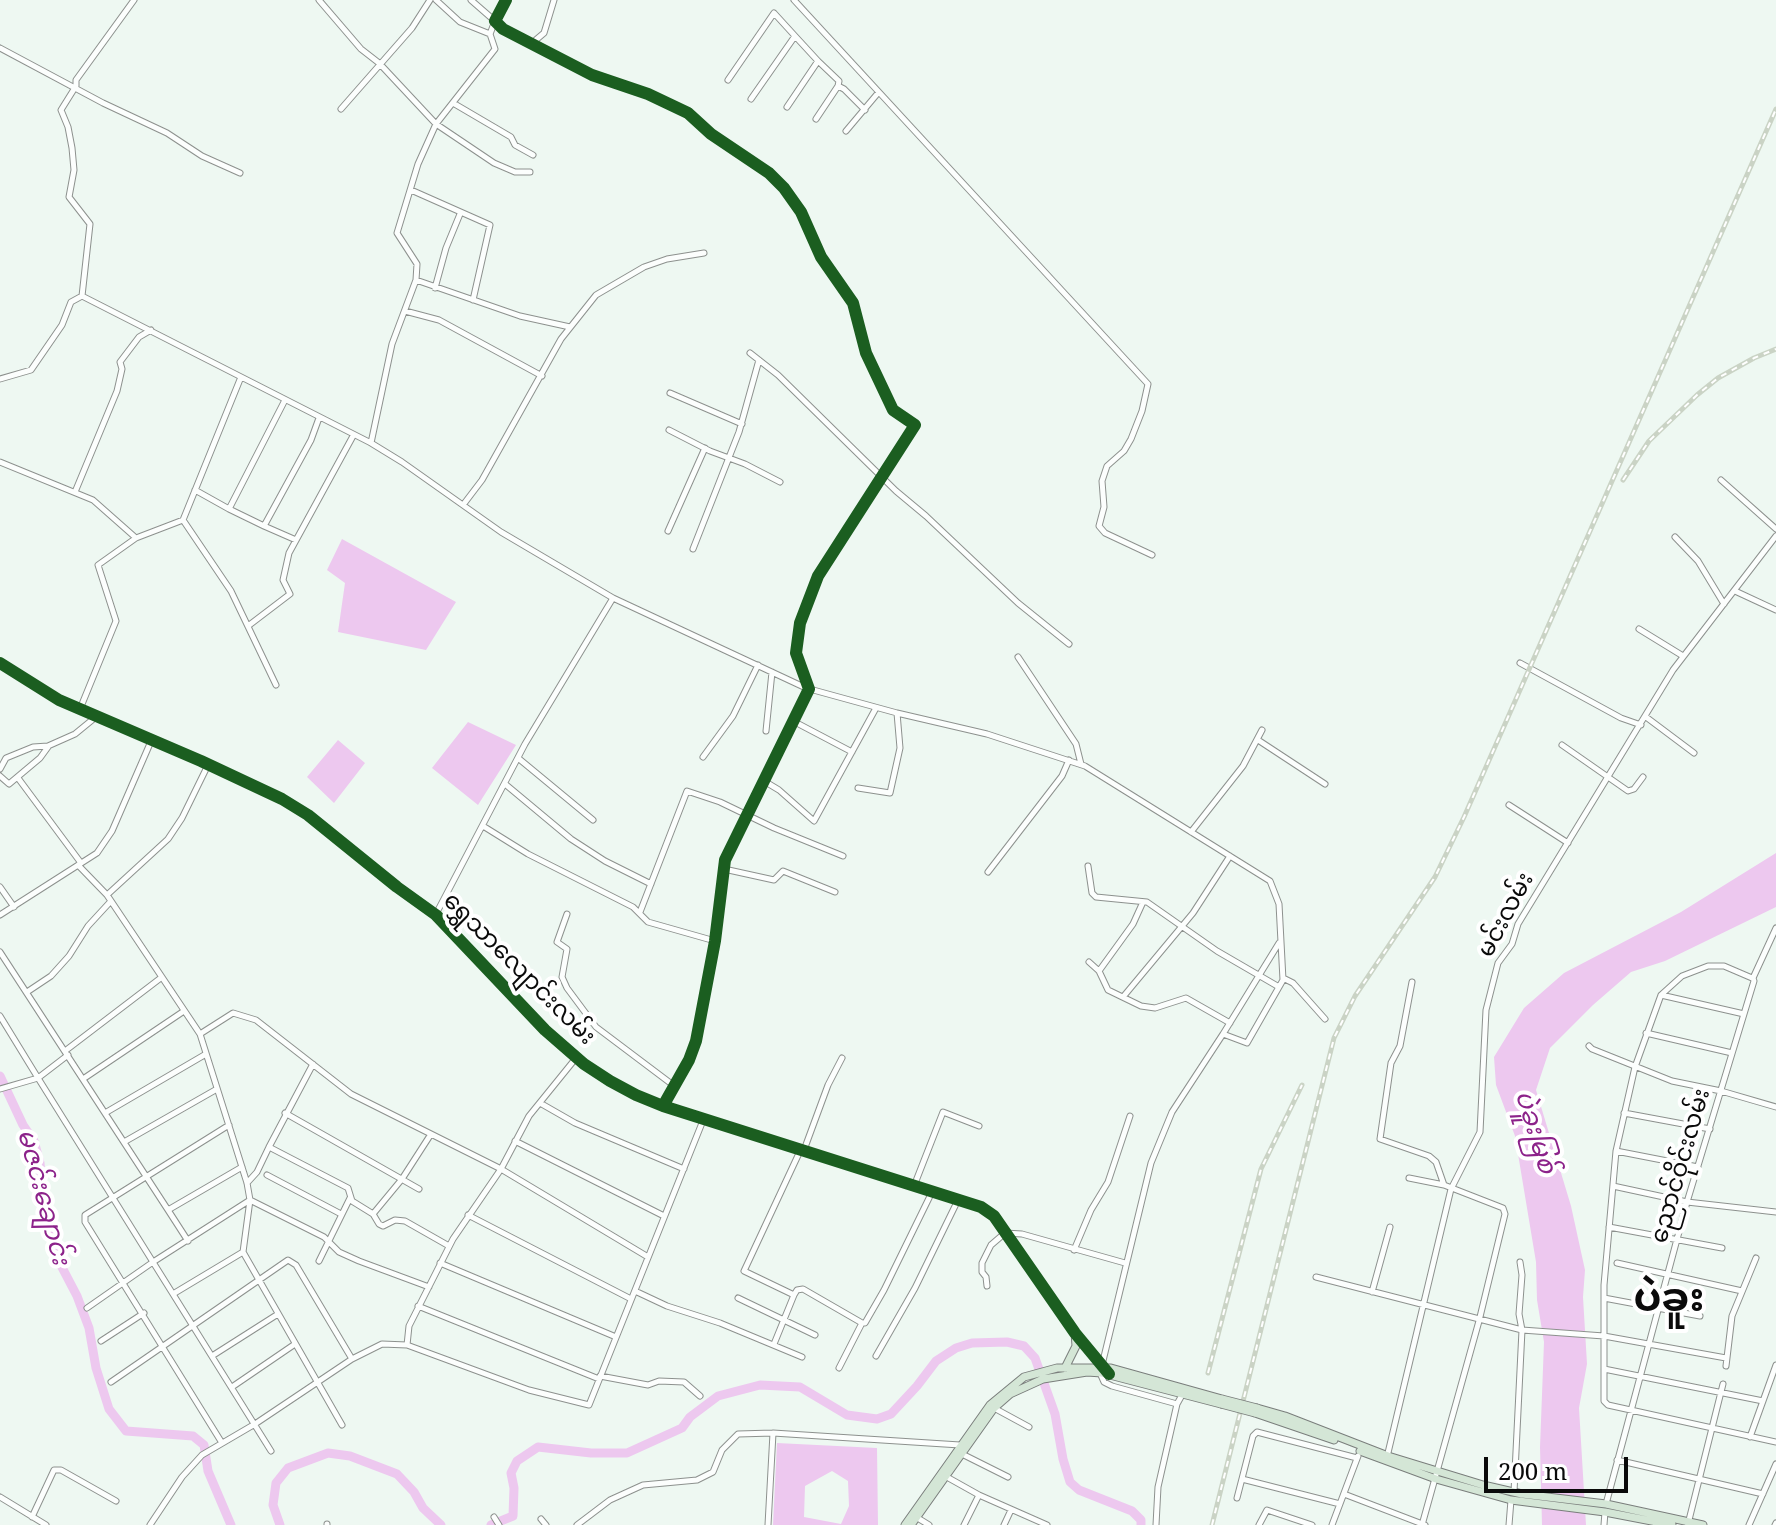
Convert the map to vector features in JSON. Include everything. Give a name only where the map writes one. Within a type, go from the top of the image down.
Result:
[{"type":"highway","points":[[1065,1368],[1076,1346],[1075,1333]]},
{"type":"highway","points":[[911,1525],[914,1515],[990,1405],[1026,1381],[1065,1368],[1102,1369],[1285,1416],[1387,1459],[1517,1497],[1703,1525]]},
{"type":"highway","points":[[1042,1375],[1102,1369],[1182,1395],[1222,1402]]},
{"type":"highway","points":[[905,1525],[994,1408],[1026,1381]]},
{"type":"highway","points":[[1256,1410],[1359,1455],[1387,1459]]},
{"type":"highway","points":[[1603,1508],[1672,1525]]},
{"type":"street","points":[[82,296],[90,224],[69,197],[74,170],[72,148],[61,110],[76,86],[76,80],[134,0]]},
{"type":"street","points":[[319,0],[361,49],[379,63],[436,124],[494,163],[515,172],[530,172]]},
{"type":"street","points":[[341,109],[433,0],[460,22],[490,34]]},
{"type":"street","points":[[471,0],[503,29],[531,44],[592,75],[648,94],[688,113],[711,134],[769,173],[801,212],[821,257],[853,303],[866,353],[893,410],[915,425],[880,475],[880,482],[818,576],[800,623],[796,653],[809,689]]},
{"type":"street","points":[[371,443],[392,344],[416,280],[417,264],[397,233],[418,164],[436,124],[495,49],[490,34],[506,0]]},
{"type":"street","points":[[531,44],[544,33],[554,0]]},
{"type":"street","points":[[794,0],[1148,384],[1131,439],[1124,451],[1107,466],[1102,481],[1104,507],[1099,526],[1105,533],[1152,555]]},
{"type":"street","points":[[728,80],[774,13],[839,81],[816,119]]},
{"type":"street","points":[[751,99],[795,36]]},
{"type":"street","points":[[0,48],[167,133],[202,156],[240,173]]},
{"type":"street","points":[[787,107],[818,61]]},
{"type":"street","points":[[838,86],[865,110]]},
{"type":"street","points":[[846,131],[878,93]]},
{"type":"street","points":[[453,103],[511,137],[515,145],[533,155]]},
{"type":"street","points":[[411,190],[490,225],[473,300]]},
{"type":"street","points":[[435,288],[460,214]]},
{"type":"street","points":[[463,505],[482,480],[512,422],[570,327],[601,290],[631,273],[667,259],[704,253]]},
{"type":"street","points":[[416,280],[520,316],[570,327]]},
{"type":"street","points":[[82,296],[371,443],[501,532],[613,598],[809,689],[987,734],[1081,765],[1270,881],[1279,904],[1282,978],[1247,1043],[1223,1034]]},
{"type":"street","points":[[0,379],[31,370],[62,325],[71,302],[82,296]]},
{"type":"street","points":[[405,311],[450,325],[542,376]]},
{"type":"street","points":[[75,492],[117,391],[122,369],[120,362],[139,337],[151,330]]},
{"type":"street","points":[[750,353],[778,375],[1018,603],[1069,644]]},
{"type":"street","points":[[693,549],[742,424],[759,360]]},
{"type":"street","points":[[80,709],[116,621],[98,565],[136,538],[183,520],[241,377]]},
{"type":"street","points":[[670,393],[742,424]]},
{"type":"street","points":[[229,509],[285,400]]},
{"type":"street","points":[[264,526],[311,440],[319,418]]},
{"type":"street","points":[[669,430],[780,482]]},
{"type":"street","points":[[248,626],[290,594],[283,580],[289,553],[353,436]]},
{"type":"street","points":[[668,531],[705,448]]},
{"type":"street","points":[[0,462],[29,477],[93,500],[136,538]]},
{"type":"street","points":[[1721,480],[1776,529]]},
{"type":"street","points":[[195,490],[296,540]]},
{"type":"street","points":[[183,520],[231,591],[276,685]]},
{"type":"street","name":"မင်းလမ်း","points":[[1387,1459],[1451,1189],[1480,1132],[1486,1010],[1498,963],[1512,944],[1518,924],[1683,656],[1776,536]]},
{"type":"street","points":[[1675,537],[1698,561],[1724,604]]},
{"type":"street","points":[[1735,591],[1776,610]]},
{"type":"street","points":[[436,915],[518,758],[613,598]]},
{"type":"street","points":[[1639,629],[1683,656]]},
{"type":"street","points":[[1018,657],[1076,744],[1081,765]]},
{"type":"street","name":"ရွှေသာလျောင်းလမ်း","points":[[0,663],[35,687],[282,799],[308,815],[436,915],[545,1030],[576,1058],[610,1081],[663,1106],[981,1207],[994,1216],[1102,1369],[1104,1382],[1177,1404]]},
{"type":"street","points":[[1520,663],[1621,718],[1641,725]]},
{"type":"street","points":[[703,757],[733,716],[758,665]]},
{"type":"street","points":[[766,731],[772,672]]},
{"type":"street","points":[[663,1106],[696,1041],[715,941],[725,860],[809,689]]},
{"type":"street","points":[[764,781],[814,821],[876,708]]},
{"type":"street","points":[[858,788],[890,793],[900,748],[897,713]]},
{"type":"street","points":[[0,769],[6,758],[33,747],[48,746],[75,734],[97,716]]},
{"type":"street","points":[[1646,717],[1694,753]]},
{"type":"street","points":[[793,721],[852,752]]},
{"type":"street","points":[[1191,832],[1227,789],[1262,730]]},
{"type":"street","points":[[0,915],[97,853],[112,831],[152,739]]},
{"type":"street","points":[[1258,740],[1325,784]]},
{"type":"street","points":[[1562,745],[1630,791],[1643,777]]},
{"type":"street","points":[[0,776],[9,784],[40,758],[48,746]]},
{"type":"street","points":[[518,758],[593,820]]},
{"type":"street","points":[[988,872],[1062,776],[1069,760]]},
{"type":"street","points":[[27,992],[51,976],[69,956],[109,898],[168,839],[208,765]]},
{"type":"street","points":[[18,778],[79,864],[109,898],[200,1034],[247,1183],[250,1200],[243,1252],[342,1425]]},
{"type":"street","points":[[505,784],[571,839],[605,861],[651,884]]},
{"type":"street","points":[[640,912],[687,791],[720,802],[843,856]]},
{"type":"street","points":[[1509,805],[1568,843]]},
{"type":"street","points":[[483,826],[528,854],[640,912],[648,922],[715,941]]},
{"type":"street","points":[[1123,997],[1182,926],[1230,856]]},
{"type":"street","points":[[1088,866],[1092,893],[1096,897],[1143,902],[1157,907],[1259,977],[1279,987]]},
{"type":"street","points":[[724,869],[774,880],[783,871],[835,892]]},
{"type":"street","points":[[0,887],[14,907]]},
{"type":"street","points":[[1099,971],[1133,924],[1143,902]]},
{"type":"street","points":[[567,914],[557,942],[567,949],[562,977],[567,988],[596,1027],[673,1085]]},
{"type":"street","name":"ညောင်ဝိုင်းလမ်း","points":[[1604,1525],[1603,1508],[1687,1202],[1753,978],[1776,928]]},
{"type":"street","points":[[1102,1369],[1151,1163],[1172,1112],[1280,943]]},
{"type":"street","points":[[0,952],[188,1241]]},
{"type":"street","points":[[1089,962],[1099,971],[1108,990],[1141,1006],[1155,1008],[1186,998],[1230,1023]]},
{"type":"street","points":[[1753,978],[1724,966],[1708,966],[1682,976],[1661,995],[1646,1033],[1616,1151],[1604,1298],[1604,1401],[1608,1405],[1776,1442]]},
{"type":"street","points":[[1,1088],[38,1078],[162,977]]},
{"type":"street","points":[[1282,978],[1293,983],[1325,1019]]},
{"type":"street","points":[[1412,982],[1400,1046],[1391,1063],[1379,1136],[1383,1141],[1434,1159],[1444,1185]]},
{"type":"street","points":[[1661,995],[1744,1014]]},
{"type":"street","points":[[83,1079],[184,1011]]},
{"type":"street","points":[[200,1034],[233,1013],[256,1020],[351,1094],[501,1169],[648,1257]]},
{"type":"street","points":[[0,1016],[271,1451]]},
{"type":"street","points":[[1646,1033],[1732,1053]]},
{"type":"street","points":[[1589,1046],[1672,1081],[1776,1107]]},
{"type":"street","points":[[105,1113],[206,1054]]},
{"type":"street","points":[[407,1345],[409,1326],[449,1246],[501,1169],[540,1103],[576,1058]]},
{"type":"street","points":[[794,1295],[744,1271],[744,1267],[802,1149],[842,1058]]},
{"type":"street","points":[[247,1183],[257,1172],[313,1064]]},
{"type":"street","points":[[124,1142],[217,1089]]},
{"type":"street","points":[[540,1103],[587,1129],[684,1169]]},
{"type":"street","points":[[914,1186],[943,1112],[979,1126]]},
{"type":"street","points":[[285,1113],[419,1189]]},
{"type":"street","points":[[1624,1113],[1710,1129]]},
{"type":"street","points":[[1074,1250],[1091,1210],[1108,1182],[1130,1116]]},
{"type":"street","points":[[150,1525],[182,1477],[202,1455],[255,1424],[352,1359],[382,1344],[407,1345],[529,1390],[589,1405],[704,1118]]},
{"type":"street","points":[[222,1443],[85,1222],[85,1215],[229,1125]]},
{"type":"street","points":[[373,1214],[402,1179],[431,1134]]},
{"type":"street","points":[[515,1141],[664,1216]]},
{"type":"street","points":[[269,1147],[348,1188],[350,1198],[319,1261]]},
{"type":"street","points":[[1616,1151],[1698,1167]]},
{"type":"street","points":[[168,1210],[242,1167]]},
{"type":"street","points":[[267,1175],[341,1214]]},
{"type":"street","points":[[1344,1494],[1423,1525],[1505,1214],[1503,1208],[1444,1185],[1409,1178]]},
{"type":"street","points":[[1613,1186],[1687,1202],[1776,1212]]},
{"type":"street","points":[[839,1368],[862,1323],[867,1321],[884,1290],[932,1192]]},
{"type":"street","points":[[350,1198],[373,1214],[383,1226],[395,1220],[405,1221],[449,1246]]},
{"type":"street","points":[[250,1200],[328,1240],[339,1252],[429,1287]]},
{"type":"street","points":[[87,1308],[250,1200]]},
{"type":"street","points":[[876,1356],[915,1288],[958,1200]]},
{"type":"street","points":[[468,1215],[631,1299]]},
{"type":"street","points":[[1372,1292],[1390,1227]]},
{"type":"street","points":[[1609,1227],[1722,1248]]},
{"type":"street","points":[[987,1286],[982,1263],[991,1245],[1005,1233],[1022,1234],[1125,1263]]},
{"type":"street","points":[[173,1294],[243,1252]]},
{"type":"street","points":[[1726,1366],[1730,1324],[1756,1258]]},
{"type":"street","points":[[111,1382],[283,1263],[292,1261],[352,1359]]},
{"type":"street","points":[[1509,1525],[1517,1497],[1522,1330],[1519,1314],[1520,1262]]},
{"type":"street","points":[[440,1263],[616,1337]]},
{"type":"street","points":[[1617,1263],[1742,1291]]},
{"type":"street","points":[[1316,1277],[1522,1330],[1604,1336],[1726,1358]]},
{"type":"street","points":[[774,1344],[797,1290],[803,1289],[862,1323]]},
{"type":"street","points":[[635,1291],[802,1357]]},
{"type":"street","points":[[738,1298],[815,1335]]},
{"type":"street","points":[[1604,1298],[1700,1316]]},
{"type":"street","points":[[418,1306],[600,1378],[648,1385],[659,1381],[684,1382],[700,1396]]},
{"type":"street","points":[[101,1341],[144,1313]]},
{"type":"street","points":[[212,1356],[278,1314]]},
{"type":"street","points":[[232,1387],[295,1344]]},
{"type":"street","points":[[1750,1437],[1776,1365]]},
{"type":"street","points":[[1604,1369],[1763,1401]]},
{"type":"street","points":[[1688,1523],[1723,1384]]},
{"type":"street","points":[[1156,1525],[1158,1487],[1177,1404],[1182,1395]]},
{"type":"street","points":[[994,1408],[1029,1427]]},
{"type":"street","points":[[1237,1498],[1253,1436],[1257,1432],[1359,1455],[1335,1524]]},
{"type":"street","points":[[768,1525],[773,1433]]},
{"type":"street","points":[[577,1525],[610,1500],[643,1485],[697,1480],[713,1472],[722,1450],[738,1434],[773,1433],[960,1450],[1008,1477]]},
{"type":"street","points":[[1617,1460],[1763,1494]]},
{"type":"street","points":[[1749,1525],[1776,1464]]},
{"type":"street","points":[[32,1517],[54,1470],[61,1470],[116,1501]]},
{"type":"street","points":[[945,1476],[979,1495],[1047,1525]]},
{"type":"street","points":[[1242,1479],[1340,1504]]},
{"type":"street","points":[[964,1525],[979,1495]]},
{"type":"street","points":[[0,1497],[46,1525]]},
{"type":"street","points":[[1004,1525],[1011,1510]]},
{"type":"street","points":[[1259,1525],[1267,1510],[1312,1525]]},
{"type":"street","points":[[914,1515],[929,1525]]},
{"type":"street","points":[[494,1517],[499,1525]]},
{"type":"street","points":[[541,1519],[546,1525]]},
{"type":"water","points":[[342,539],[456,602],[426,650],[338,632],[345,583],[327,570]]},
{"type":"water","points":[[468,722],[516,745],[478,805],[432,768]]},
{"type":"water","points":[[338,740],[365,763],[334,803],[307,777]]},
{"type":"water","name":"ပဲခူးမြစ်","points":[[1776,853],[1776,907],[1665,961],[1631,972],[1550,1048],[1536,1090],[1571,1206],[1585,1270],[1583,1297],[1587,1364],[1579,1408],[1586,1525],[1542,1525],[1540,1447],[1544,1342],[1537,1300],[1536,1262],[1515,1136],[1496,1085],[1494,1057],[1524,1008],[1564,973],[1681,912]]},
{"type":"water","points":[[777,1443],[877,1448],[878,1525],[773,1525]],"holes":[[[832,1471],[848,1481],[849,1506],[841,1524],[804,1517],[805,1486]]]},
{"type":"waterway","name":"မဇင်းချောင်း","points":[[0,1076],[34,1141],[43,1193],[51,1213],[55,1254],[77,1296],[89,1328],[96,1368],[109,1409],[126,1431],[193,1436],[204,1445],[208,1471],[231,1525]]},
{"type":"waterway","name":"မဇင်းချောင်း","points":[[491,1525],[513,1516],[511,1473],[517,1461],[538,1447],[591,1453],[627,1453],[682,1428],[690,1417],[718,1396],[760,1385],[800,1387],[847,1415],[877,1419],[891,1414],[936,1361],[956,1348],[972,1343],[1007,1342],[1024,1346],[1035,1358],[1055,1414],[1070,1482],[1079,1490],[1132,1511],[1141,1520],[1141,1525]]},
{"type":"waterway","name":"မဇင်းချောင်း","points":[[280,1525],[273,1505],[276,1483],[288,1468],[328,1453],[350,1456],[397,1474],[414,1492],[423,1508],[441,1525]]},
{"type":"railway","points":[[1212,1525],[1334,1038],[1355,996],[1435,877],[1464,817],[1776,109]]},
{"type":"railway","points":[[1623,480],[1649,441],[1697,395],[1718,378],[1776,349]]},
{"type":"railway","points":[[1208,1373],[1261,1169],[1302,1085]]},
{"type":"cycle path","points":[[506,0],[495,21],[503,29],[592,75],[648,94],[688,113],[711,134],[769,173],[784,188],[801,212],[821,257],[853,303],[866,353],[893,410],[915,425],[818,576],[800,623],[796,653],[809,689],[725,860],[715,941],[696,1041],[663,1106]]},
{"type":"cycle path","points":[[0,663],[59,700],[201,761],[282,799],[308,815],[436,915],[545,1030],[584,1064],[610,1081],[663,1106],[981,1207],[994,1216],[1075,1333],[1109,1374]]},
{"type":"district","name":"ပဲခူး","points":[[1669,1300]]}]
